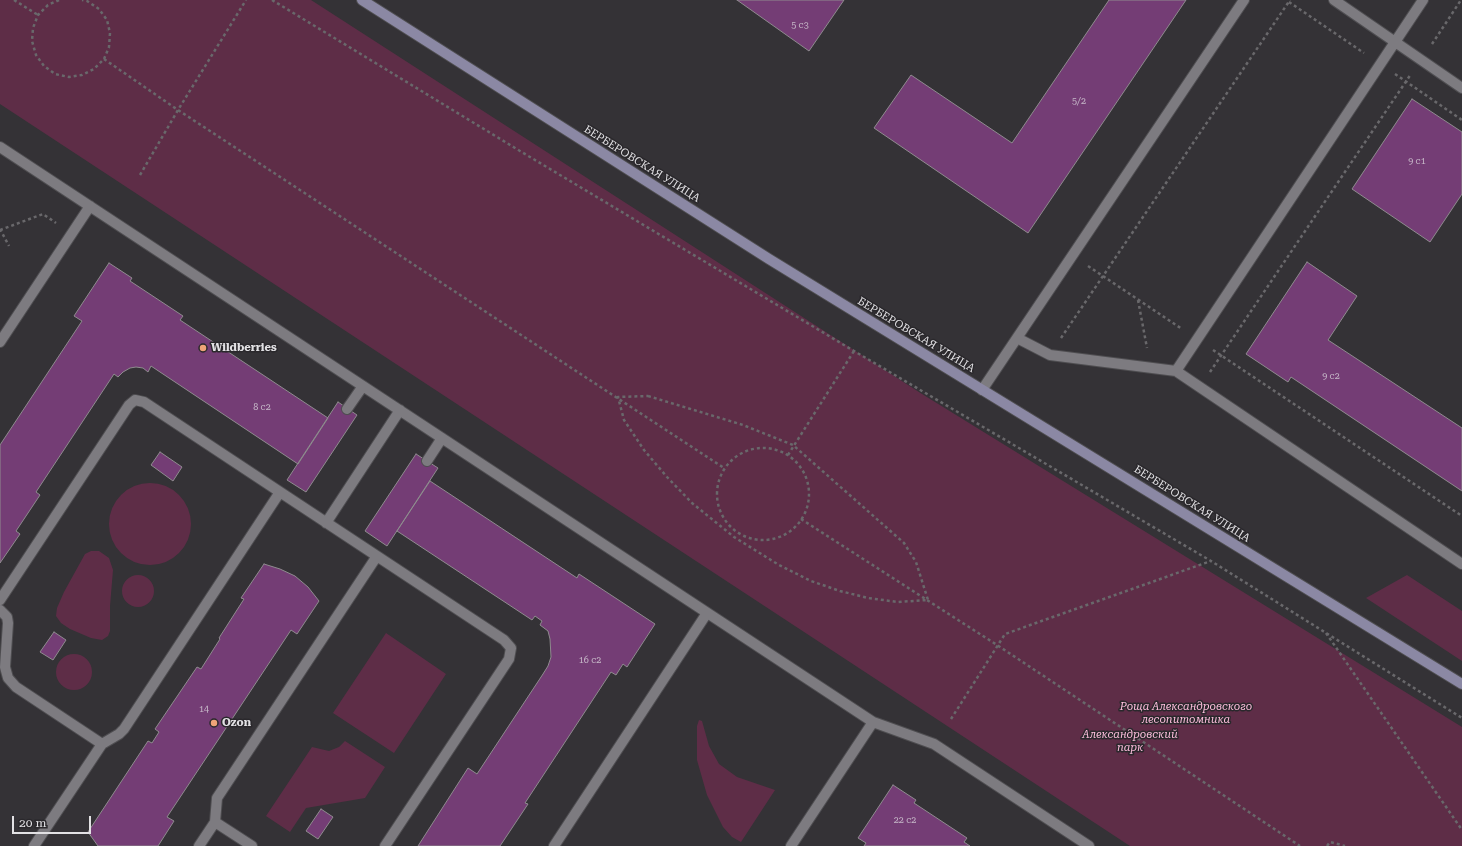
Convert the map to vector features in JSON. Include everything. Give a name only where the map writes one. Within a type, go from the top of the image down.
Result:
[{"type":"street","name":"БЕРБЕРОВСКАЯ УЛИЦА","points":[[362,0],[763,255],[1462,684]]},
{"type":"lane","points":[[982,390],[1244,0]]},
{"type":"lane","points":[[1334,0],[1462,88]]},
{"type":"lane","points":[[1176,371],[1423,0]]},
{"type":"lane","points":[[0,146],[873,722],[934,744],[1089,846]]},
{"type":"lane","points":[[0,342],[90,206]]},
{"type":"lane","points":[[1017,338],[1050,355],[1176,371],[1462,564]]},
{"type":"lane","points":[[348,409],[363,386]]},
{"type":"lane","points":[[0,600],[129,405],[135,400],[144,402],[504,640],[511,648],[509,659],[385,846]]},
{"type":"lane","points":[[326,523],[400,410]]},
{"type":"lane","points":[[427,461],[442,438]]},
{"type":"lane","points":[[34,846],[102,744],[120,734],[124,729],[280,492]]},
{"type":"lane","points":[[199,846],[215,822],[217,798],[377,556]]},
{"type":"lane","points":[[0,610],[6,617],[8,623],[5,667],[8,678],[16,687],[102,744]]},
{"type":"lane","points":[[554,846],[707,613]]},
{"type":"lane","points":[[791,846],[873,722]]},
{"type":"lane","points":[[215,822],[252,846]]},
{"type":"path","points":[[14,0],[38,15]]},
{"type":"path","points":[[59,0],[48,5],[38,15],[33,28],[32,41],[36,55],[44,66],[55,74],[68,77],[82,75],[94,69],[104,59],[110,47],[110,33],[107,20],[99,9],[87,1],[82,0]]},
{"type":"path","points":[[140,175],[246,0]]},
{"type":"path","points":[[272,0],[520,151],[854,351],[1211,561],[1462,718]]},
{"type":"path","points":[[1050,355],[1290,0]]},
{"type":"path","points":[[1199,387],[1461,0]]},
{"type":"path","points":[[104,59],[178,110],[618,397],[724,468]]},
{"type":"path","points":[[9,246],[0,229],[43,214],[72,233]]},
{"type":"path","points":[[1073,256],[1462,516]]},
{"type":"path","points":[[1138,299],[1151,368]]},
{"type":"path","points":[[788,455],[854,351]]},
{"type":"path","points":[[618,397],[648,396],[743,425],[793,445],[904,543],[916,562],[928,600]]},
{"type":"path","points":[[618,397],[624,420],[644,450],[692,503],[734,537],[779,565],[811,581],[840,591],[868,598],[898,602],[928,600]]},
{"type":"path","points":[[755,448],[767,448],[788,455],[800,466],[806,478],[809,492],[807,506],[802,519],[794,528],[784,535],[772,539],[760,540],[737,532],[726,522],[720,510],[717,495],[718,481],[724,468],[743,452],[755,448]]},
{"type":"path","points":[[802,519],[997,645],[1300,846]]},
{"type":"path","points":[[734,537],[737,532]]},
{"type":"path","points":[[951,719],[997,645],[1006,634],[1211,561]]},
{"type":"path","points":[[1325,632],[1462,830]]},
{"type":"path","points":[[1327,846],[1330,842],[1345,846]]},
{"type":"green space","name":"Роща Александровского лесопитомника","points":[[0,0],[311,0],[922,394],[1462,727],[1462,846],[1130,846],[0,104]]},
{"type":"green space","points":[[150,483],[166,486],[179,495],[188,508],[191,524],[188,540],[179,553],[166,562],[150,565],[134,562],[121,553],[112,540],[109,524],[112,508],[121,495],[134,486]]},
{"type":"green space","points":[[91,551],[99,551],[109,558],[113,570],[110,606],[110,631],[108,636],[102,640],[91,638],[70,629],[61,623],[56,616],[57,608],[64,592],[85,554]]},
{"type":"green space","points":[[135,575],[141,575],[151,582],[154,591],[153,597],[147,604],[141,607],[135,607],[125,600],[122,594],[122,588],[129,578]]},
{"type":"green space","points":[[1407,575],[1462,611],[1462,661],[1366,598]]},
{"type":"green space","points":[[386,633],[446,674],[394,753],[333,713]]},
{"type":"green space","points":[[78,654],[87,659],[91,665],[91,679],[87,685],[78,690],[70,690],[61,685],[57,679],[56,668],[61,659],[67,655]]},
{"type":"green space","points":[[699,720],[702,721],[709,746],[719,764],[737,777],[775,790],[741,842],[732,837],[723,827],[707,795],[697,760],[697,726]]},
{"type":"green space","points":[[345,741],[385,767],[365,798],[306,808],[290,832],[266,816],[312,747],[329,751],[339,747]]},
{"type":"building","points":[[737,0],[844,0],[809,51]]},
{"type":"building","points":[[1109,0],[1186,0],[1028,233],[874,128],[911,75],[1012,143]]},
{"type":"building","points":[[1412,99],[1462,132],[1462,194],[1430,242],[1352,189]]},
{"type":"building","points":[[1307,262],[1357,296],[1328,340],[1462,428],[1462,491],[1291,377],[1288,382],[1246,354]]},
{"type":"building","points":[[109,263],[132,278],[130,281],[183,316],[180,320],[328,418],[298,464],[151,366],[148,372],[143,368],[136,367],[130,368],[118,377],[114,374],[36,492],[40,495],[16,531],[20,534],[0,563],[0,445],[82,321],[74,316]]},
{"type":"building","points":[[338,402],[357,415],[306,492],[287,480]]},
{"type":"building","points":[[160,452],[182,467],[173,481],[151,465]]},
{"type":"building","points":[[416,454],[438,468],[387,546],[365,531]]},
{"type":"building","points":[[430,481],[577,578],[579,574],[655,624],[627,667],[623,664],[616,675],[611,672],[525,803],[528,804],[500,846],[418,846],[468,768],[477,774],[543,674],[551,657],[550,639],[548,631],[540,625],[542,621],[535,616],[532,620],[397,531]]},
{"type":"building","points":[[264,564],[295,576],[308,587],[319,601],[297,634],[291,630],[167,817],[174,821],[158,846],[98,846],[88,832],[148,741],[152,743],[159,732],[155,729],[197,667],[201,669],[244,599],[241,598]]},
{"type":"building","points":[[54,632],[66,640],[53,660],[40,652]]},
{"type":"building","points":[[893,785],[916,800],[914,803],[967,838],[964,842],[970,846],[864,846],[866,843],[858,838]]},
{"type":"building","points":[[321,809],[333,817],[318,839],[306,831]]},
{"type":"place","name":"Wildberries","points":[[203,348]]},
{"type":"place","name":"Ozon","points":[[214,723]]},
{"type":"park label","name":"Александровский парк","points":[[1130,741]]}]
